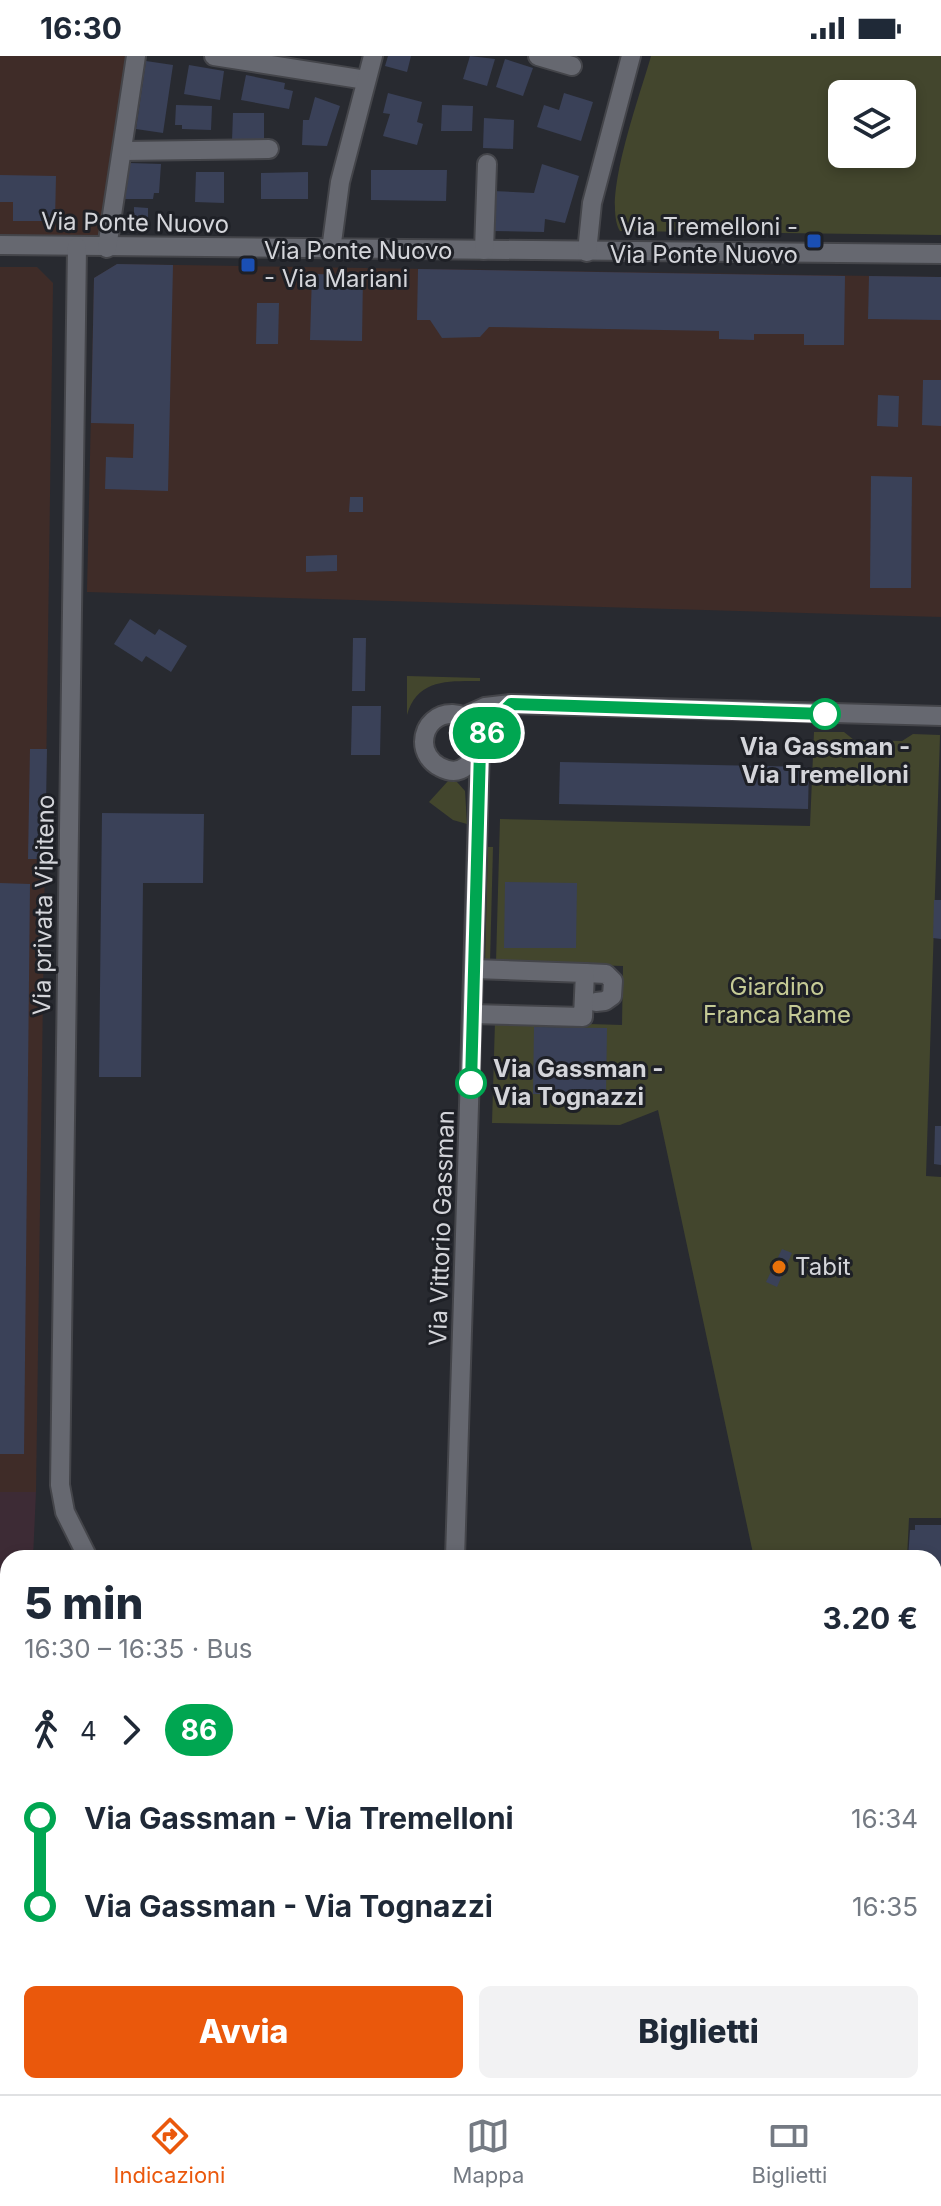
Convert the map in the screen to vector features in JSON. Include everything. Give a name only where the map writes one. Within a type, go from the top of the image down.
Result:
[{"type":"street","points":[[107,248],[136,56]]},
{"type":"street","points":[[214,56],[366,80]]},
{"type":"street","points":[[331,250],[340,182],[373,56]]},
{"type":"street","points":[[538,56],[572,66]]},
{"type":"street","points":[[587,252],[592,203],[631,56]]},
{"type":"street","points":[[122,151],[269,149]]},
{"type":"street","points":[[484,250],[487,164]]},
{"type":"street","name":"Via Ponte Nuovo","points":[[0,245],[941,254]]},
{"type":"street","name":"Via privata Vipiteno","points":[[77,247],[60,1485],[65,1512],[84,1550]]},
{"type":"street","points":[[511,704],[495,721],[473,761],[458,769],[444,768],[433,762],[424,740],[428,727],[438,717],[452,713],[465,716],[485,707],[511,704],[941,716]]},
{"type":"street","name":"Via Vittorio Gassman","points":[[455,1550],[480,748],[478,729],[465,716]]},
{"type":"street","points":[[458,769],[471,785],[478,804]]},
{"type":"street","points":[[474,969],[606,974],[613,981],[612,996],[596,1002]]},
{"type":"street","points":[[472,1014],[583,1017],[585,973]]},
{"type":"shaded area","points":[[0,56],[131,56],[103,241],[0,236]]},
{"type":"shaded area","points":[[117,264],[941,277],[941,617],[87,592],[94,278]]},
{"type":"shaded area","points":[[0,267],[37,267],[53,283],[36,1492],[0,1492]]},
{"type":"shaded area","points":[[0,1492],[36,1492],[33,1550],[0,1550]]},
{"type":"green space","points":[[651,56],[941,56],[941,235],[620,231],[615,216],[615,196],[632,119]]},
{"type":"green space","points":[[407,676],[480,678],[480,681],[445,682],[426,688],[418,694],[407,715]]},
{"type":"green space","name":"Giardino Franca Rame","points":[[814,732],[844,732],[854,740],[902,741],[913,734],[940,735],[926,1176],[941,1177],[941,1518],[909,1518],[907,1550],[752,1550],[658,1110],[620,1125],[492,1123],[495,1021],[622,1025],[623,966],[496,962],[500,819],[810,826]]},
{"type":"green space","points":[[448,781],[457,782],[465,791],[467,824],[453,820],[429,802]]},
{"type":"green space","points":[[488,847],[493,847],[490,962],[485,962]]},
{"type":"building","points":[[388,56],[411,56],[407,72],[385,66]]},
{"type":"building","points":[[470,56],[495,59],[487,86],[463,79]]},
{"type":"building","points":[[505,59],[533,68],[523,96],[496,87]]},
{"type":"building","points":[[146,61],[173,65],[163,133],[136,129]]},
{"type":"building","points":[[189,65],[224,71],[220,100],[184,94]]},
{"type":"building","points":[[246,75],[285,83],[284,89],[293,91],[289,109],[241,100]]},
{"type":"building","points":[[388,93],[422,102],[417,122],[423,124],[417,145],[383,136],[390,114],[383,113]]},
{"type":"building","points":[[564,93],[593,102],[581,141],[537,127],[544,105],[559,110]]},
{"type":"building","points":[[315,97],[340,106],[327,146],[302,145],[303,120],[309,120]]},
{"type":"building","points":[[176,105],[212,106],[211,130],[182,129],[182,125],[175,125]]},
{"type":"building","points":[[442,105],[473,106],[472,131],[441,131]]},
{"type":"building","points":[[233,113],[264,113],[264,141],[232,141]]},
{"type":"building","points":[[484,118],[514,120],[513,149],[483,148]]},
{"type":"building","points":[[130,163],[161,164],[159,193],[154,193],[153,199],[125,199]]},
{"type":"building","points":[[542,164],[579,176],[565,223],[545,219],[544,232],[490,231],[493,191],[534,193]]},
{"type":"building","points":[[371,170],[447,170],[446,201],[371,200]]},
{"type":"building","points":[[196,172],[224,172],[224,203],[195,202]]},
{"type":"building","points":[[308,172],[308,199],[261,199],[261,173]]},
{"type":"building","points":[[0,175],[56,176],[55,221],[13,221],[13,202],[0,202]]},
{"type":"building","points":[[134,207],[148,208],[148,222],[134,222]]},
{"type":"building","points":[[117,264],[173,265],[168,491],[105,489],[106,457],[133,458],[134,424],[91,423],[94,278]]},
{"type":"building","points":[[418,269],[845,276],[844,345],[804,345],[804,334],[754,334],[754,340],[719,339],[719,331],[489,327],[480,337],[442,338],[430,320],[417,320]]},
{"type":"building","points":[[312,274],[363,275],[362,341],[310,340]]},
{"type":"building","points":[[869,276],[941,277],[941,320],[868,319]]},
{"type":"building","points":[[257,303],[279,303],[278,344],[256,344]]},
{"type":"building","points":[[923,380],[941,380],[941,426],[922,425]]},
{"type":"building","points":[[878,395],[899,396],[898,427],[877,426]]},
{"type":"building","points":[[871,476],[912,477],[911,588],[870,588]]},
{"type":"building","points":[[350,497],[363,497],[363,512],[349,512]]},
{"type":"building","points":[[337,555],[337,571],[306,572],[306,556]]},
{"type":"building","points":[[130,619],[155,635],[159,629],[187,646],[171,672],[146,656],[142,662],[114,644]]},
{"type":"building","points":[[353,638],[366,638],[365,691],[352,691]]},
{"type":"building","points":[[352,706],[381,706],[380,755],[351,755]]},
{"type":"building","points":[[30,749],[47,749],[45,859],[28,859]]},
{"type":"building","points":[[560,762],[809,767],[808,809],[559,804]]},
{"type":"building","points":[[102,813],[204,814],[203,883],[143,883],[141,1077],[99,1077]]},
{"type":"building","points":[[505,882],[577,883],[576,948],[504,948]]},
{"type":"building","points":[[0,883],[30,884],[24,1454],[0,1454]]},
{"type":"building","points":[[934,900],[941,900],[941,939],[933,938]]},
{"type":"building","points":[[534,1027],[607,1028],[606,1095],[533,1094]]},
{"type":"building","points":[[935,1126],[941,1126],[941,1165],[934,1164]]},
{"type":"building","points":[[782,1249],[792,1253],[777,1287],[766,1282]]},
{"type":"building","points":[[915,1525],[941,1525],[941,1550],[909,1550],[910,1530],[915,1530]]},
{"type":"bus line","name":"86","points":[[471,1083],[480,749],[483,739],[500,715],[511,704],[825,714]]},
{"type":"place","name":"Via Tremelloni - Via Ponte Nuovo","points":[[814,241]]},
{"type":"place","name":"Via Ponte Nuovo - Via Mariani","points":[[248,265]]},
{"type":"place","name":"Via Gassman - Via Tremelloni","points":[[825,714]]},
{"type":"place","name":"Via Gassman - Via Tognazzi","points":[[471,1083]]},
{"type":"place","name":"Tabit","points":[[779,1267]]}]
